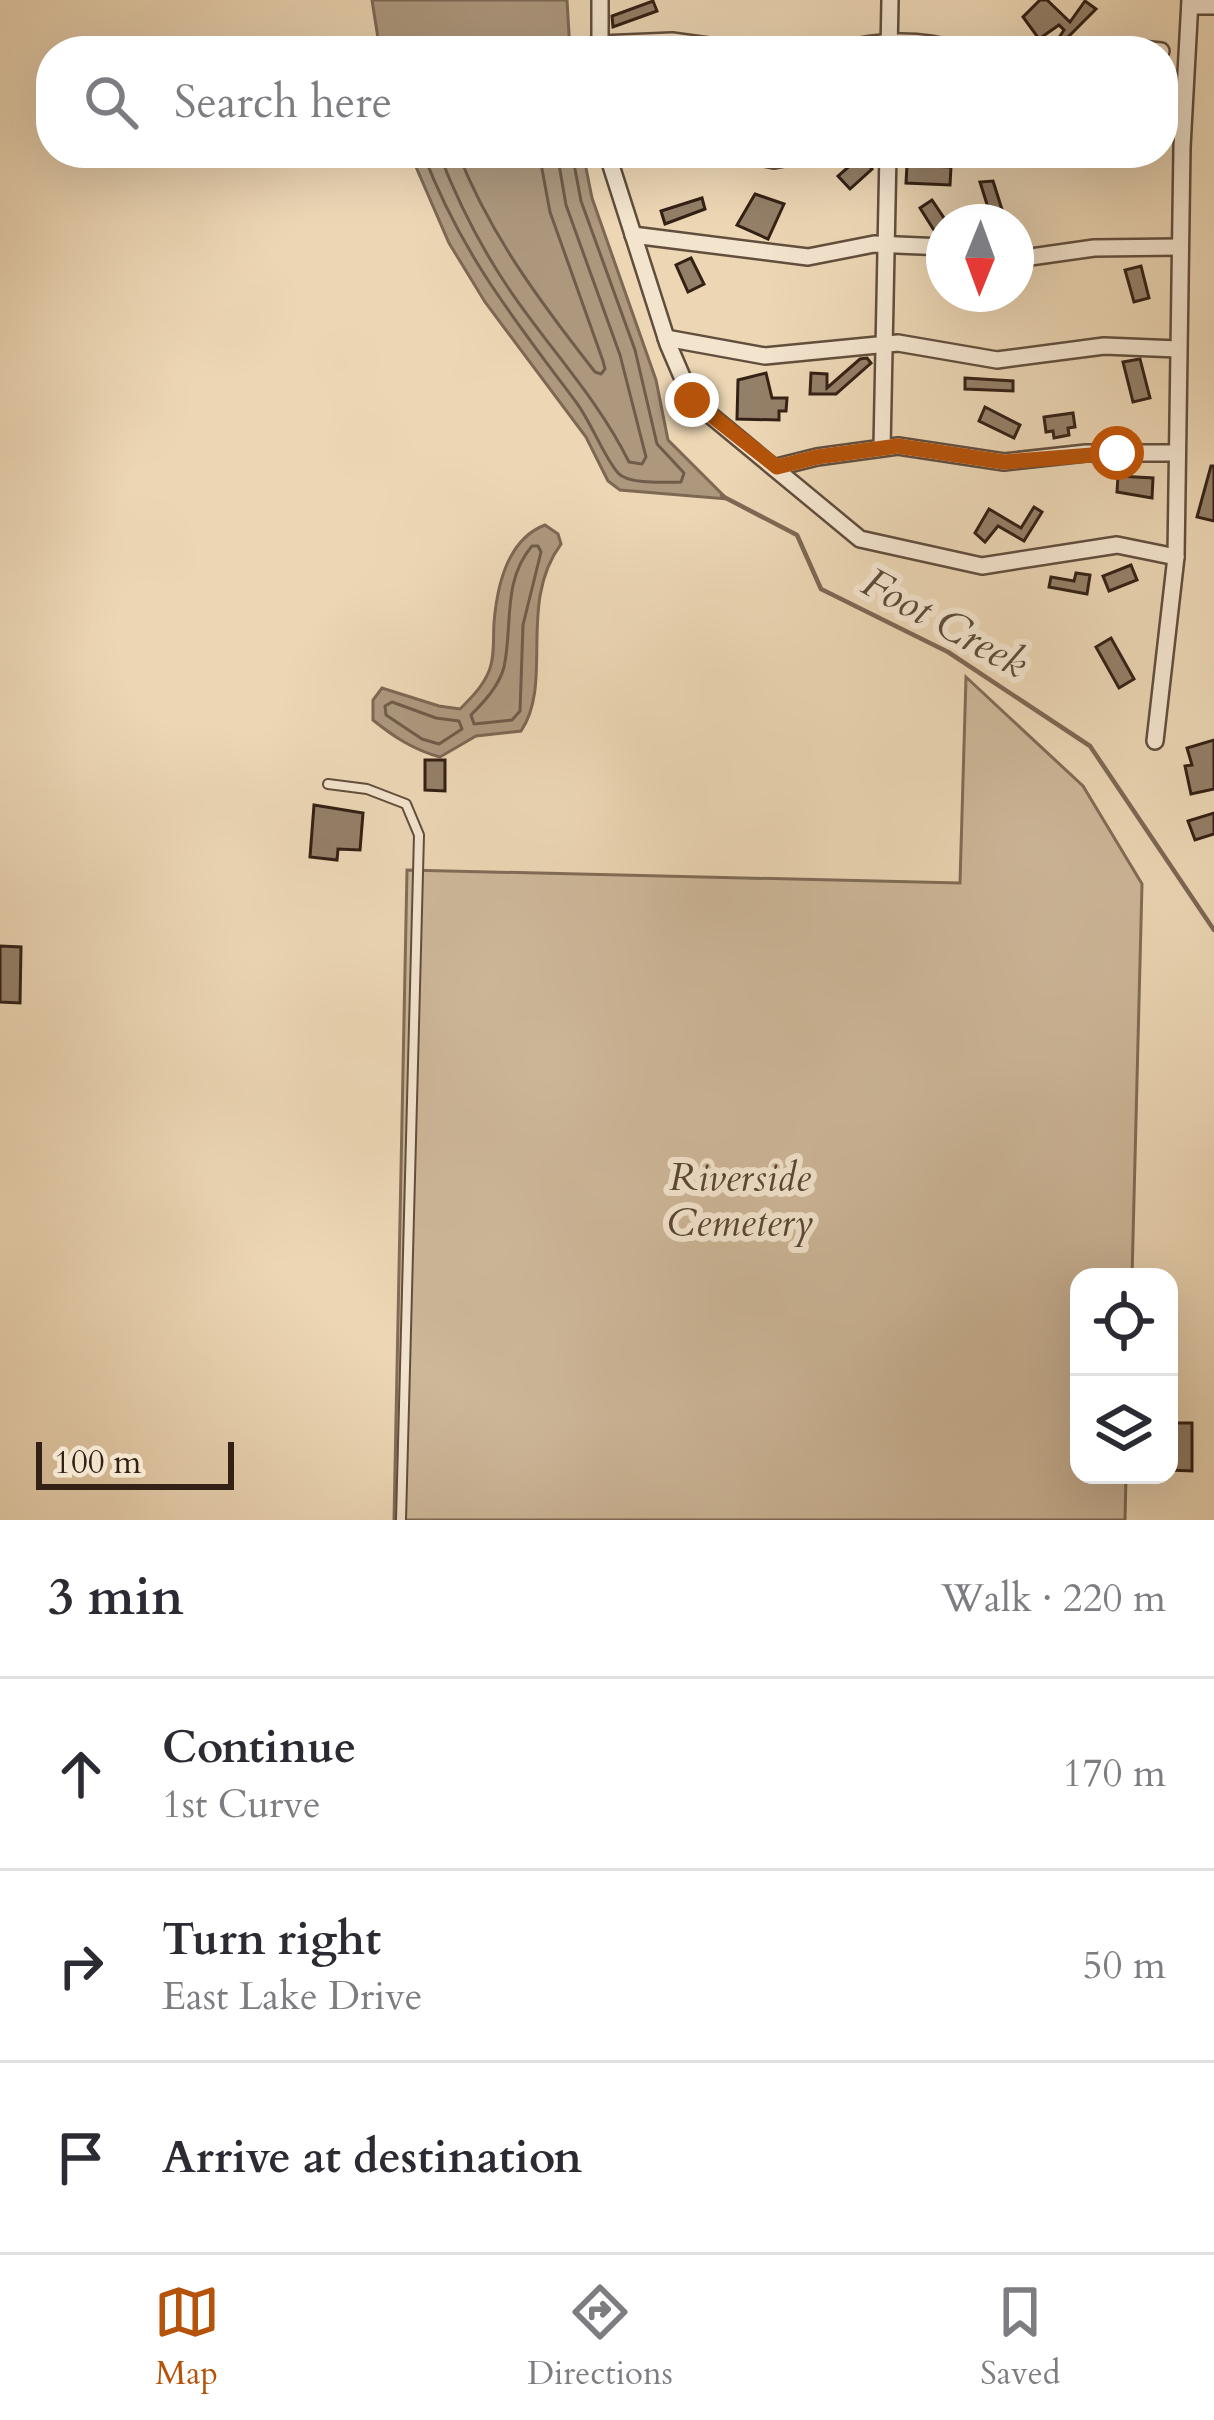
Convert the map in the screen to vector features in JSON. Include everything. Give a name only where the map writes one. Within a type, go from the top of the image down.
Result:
[{"type":"street","points":[[599,0],[600,36]]},
{"type":"street","points":[[890,0],[890,36]]},
{"type":"street","points":[[1155,741],[1176,557],[1182,147],[1190,3],[1214,6]]},
{"type":"street","points":[[1178,52],[1186,53]]},
{"type":"street","points":[[612,168],[666,338],[692,400],[860,539],[982,566],[1118,545],[1176,557]]},
{"type":"street","points":[[882,448],[888,168]]},
{"type":"street","points":[[633,235],[808,257],[886,243],[926,246]]},
{"type":"street","points":[[1034,256],[1094,248],[1180,247]]},
{"type":"street","points":[[666,338],[765,356],[884,344],[917,344],[997,360],[1105,346],[1178,349]]},
{"type":"street","points":[[777,467],[882,448],[930,448],[1004,462],[1086,453],[1176,453]]},
{"type":"lane","points":[[328,784],[367,788],[406,804],[416,818],[419,835],[400,1520]]},
{"type":"green space","name":"Riverside Cemetery","points":[[966,677],[1083,786],[1142,884],[1132,1268],[1070,1268],[1070,1484],[1126,1484],[1125,1520],[394,1520],[407,870],[960,883]]},
{"type":"water","points":[[372,0],[567,0],[569,36],[378,36]]},
{"type":"water","points":[[416,168],[586,168],[592,198],[656,380],[668,440],[727,499],[620,490],[608,481],[586,437],[485,302],[449,243]]},
{"type":"water","points":[[545,525],[558,534],[561,544],[541,591],[535,690],[521,731],[476,736],[440,757],[405,742],[373,720],[373,700],[382,688],[460,709],[473,696],[491,666],[496,609],[507,565],[522,541]]},
{"type":"building","points":[[1040,0],[1047,0],[1070,22],[1085,1],[1096,9],[1069,36],[1060,36],[1064,30],[1059,25],[1037,36],[1023,17]]},
{"type":"building","points":[[653,1],[657,11],[613,27],[612,16]]},
{"type":"building","points":[[847,168],[872,169],[850,189],[838,176]]},
{"type":"building","points":[[907,168],[951,168],[950,185],[906,183]]},
{"type":"building","points":[[993,181],[1000,204],[987,204],[980,182]]},
{"type":"building","points":[[755,194],[784,204],[768,239],[737,225]]},
{"type":"building","points":[[702,198],[705,209],[665,224],[661,211]]},
{"type":"building","points":[[691,258],[704,284],[688,292],[676,265]]},
{"type":"building","points":[[1141,266],[1149,298],[1134,302],[1125,270]]},
{"type":"building","points":[[867,358],[871,363],[836,394],[810,394],[811,373],[827,374],[827,388]]},
{"type":"building","points":[[1140,359],[1150,398],[1133,402],[1123,362]]},
{"type":"building","points":[[766,373],[772,398],[787,398],[786,411],[779,411],[779,420],[737,419],[738,380]]},
{"type":"building","points":[[965,378],[1013,381],[1013,391],[965,389]]},
{"type":"building","points":[[985,407],[1020,425],[1014,438],[979,421]]},
{"type":"building","points":[[1073,413],[1075,427],[1068,428],[1069,435],[1054,438],[1053,431],[1046,432],[1044,417]]},
{"type":"building","points":[[1214,466],[1214,521],[1197,517]]},
{"type":"building","points":[[1118,476],[1153,478],[1152,498],[1117,492]]},
{"type":"building","points":[[1034,507],[1042,512],[1024,541],[998,526],[985,542],[975,533],[989,509],[1021,528]]},
{"type":"building","points":[[1131,565],[1137,580],[1109,591],[1103,576]]},
{"type":"building","points":[[1076,573],[1090,575],[1087,594],[1049,587],[1051,577],[1074,581]]},
{"type":"building","points":[[1111,638],[1134,679],[1119,688],[1096,647]]},
{"type":"building","points":[[1214,740],[1214,789],[1191,794],[1187,748]]},
{"type":"building","points":[[425,760],[445,760],[445,791],[425,790]]},
{"type":"building","points":[[314,805],[363,813],[360,850],[338,849],[337,860],[310,857]]},
{"type":"building","points":[[1214,813],[1214,834],[1195,840],[1188,821]]},
{"type":"building","points":[[0,946],[21,947],[20,1003],[0,1002]]},
{"type":"building","points":[[1178,1423],[1192,1423],[1192,1471],[1178,1470]]},
{"type":"waterway","name":"Foot Creek","points":[[722,496],[797,535],[821,589],[948,652],[1090,746],[1214,930]]},
{"type":"route","points":[[692,400],[777,467],[898,446],[1004,462],[1117,453]]}]
